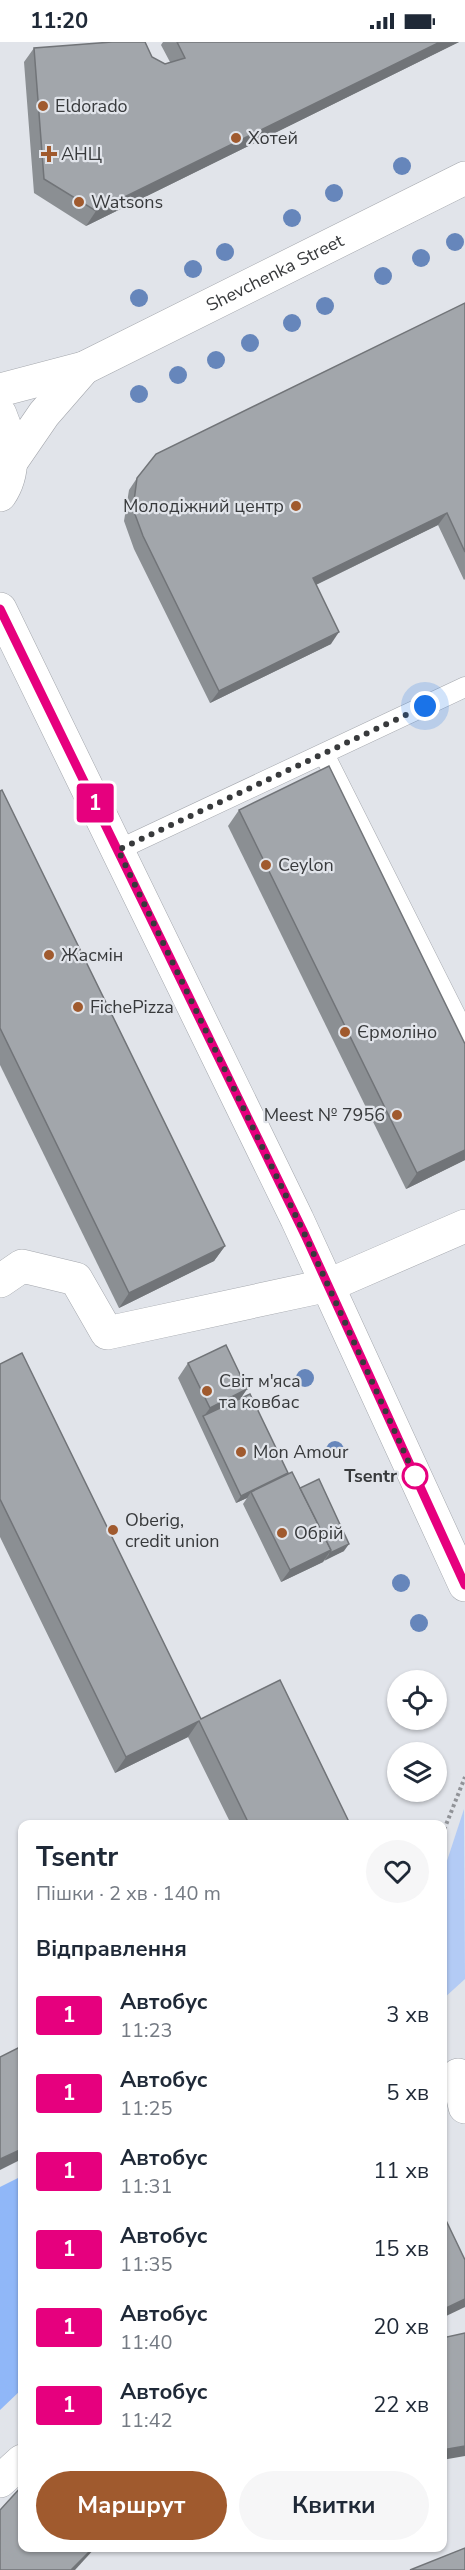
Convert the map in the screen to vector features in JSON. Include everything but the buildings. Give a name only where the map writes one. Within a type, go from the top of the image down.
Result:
[{"type":"street","name":"Shevchenka Street","points":[[0,390],[84,368],[465,178]]},
{"type":"street","name":"Shevchenka Street","points":[[4,490],[44,414],[84,368]]},
{"type":"street","points":[[0,414],[9,437],[4,490]]},
{"type":"street","points":[[0,609],[328,1285],[465,1585]]},
{"type":"street","points":[[0,1281],[22,1266],[76,1279],[106,1333],[328,1285],[465,1226]]},
{"type":"street","points":[[455,2078],[465,2107]]},
{"type":"street","points":[[0,2481],[18,2465]]},
{"type":"lane","points":[[118,850],[465,687]]},
{"type":"lane","points":[[324,754],[465,1034]]},
{"type":"path","points":[[447,1822],[465,1777]]},
{"type":"shaded area","points":[[464,1809],[465,1979],[447,1995],[447,1861]]},
{"type":"shaded area","points":[[18,2178],[18,2393],[0,2410],[0,2187]]},
{"type":"bus line","name":"1","points":[[0,609],[305,1235],[465,1585]]},
{"type":"place","name":"Eldorado","points":[[43,106]]},
{"type":"place","name":"Хотей","points":[[236,138]]},
{"type":"place","name":"АНЦ","points":[[49,154]]},
{"type":"place","name":"Watsons","points":[[79,202]]},
{"type":"place","name":"Молодіжний центр","points":[[296,506]]},
{"type":"place","name":"Ceylon","points":[[266,865]]},
{"type":"place","name":"Жасмін","points":[[49,955]]},
{"type":"place","name":"FichePizza","points":[[78,1007]]},
{"type":"place","name":"Єрмоліно","points":[[345,1032]]},
{"type":"place","name":"Meest № 7956","points":[[397,1115]]},
{"type":"place","name":"Світ м'яса та ковбас","points":[[207,1391]]},
{"type":"place","name":"Mon Amour","points":[[241,1452]]},
{"type":"place","name":"Tsentr","points":[[415,1476]]},
{"type":"place","name":"Oberig, credit union","points":[[113,1530]]},
{"type":"place","name":"Обрій","points":[[282,1533]]},
{"type":"route","points":[[415,1476],[416,1478],[305,1235],[118,850],[425,706]]}]
